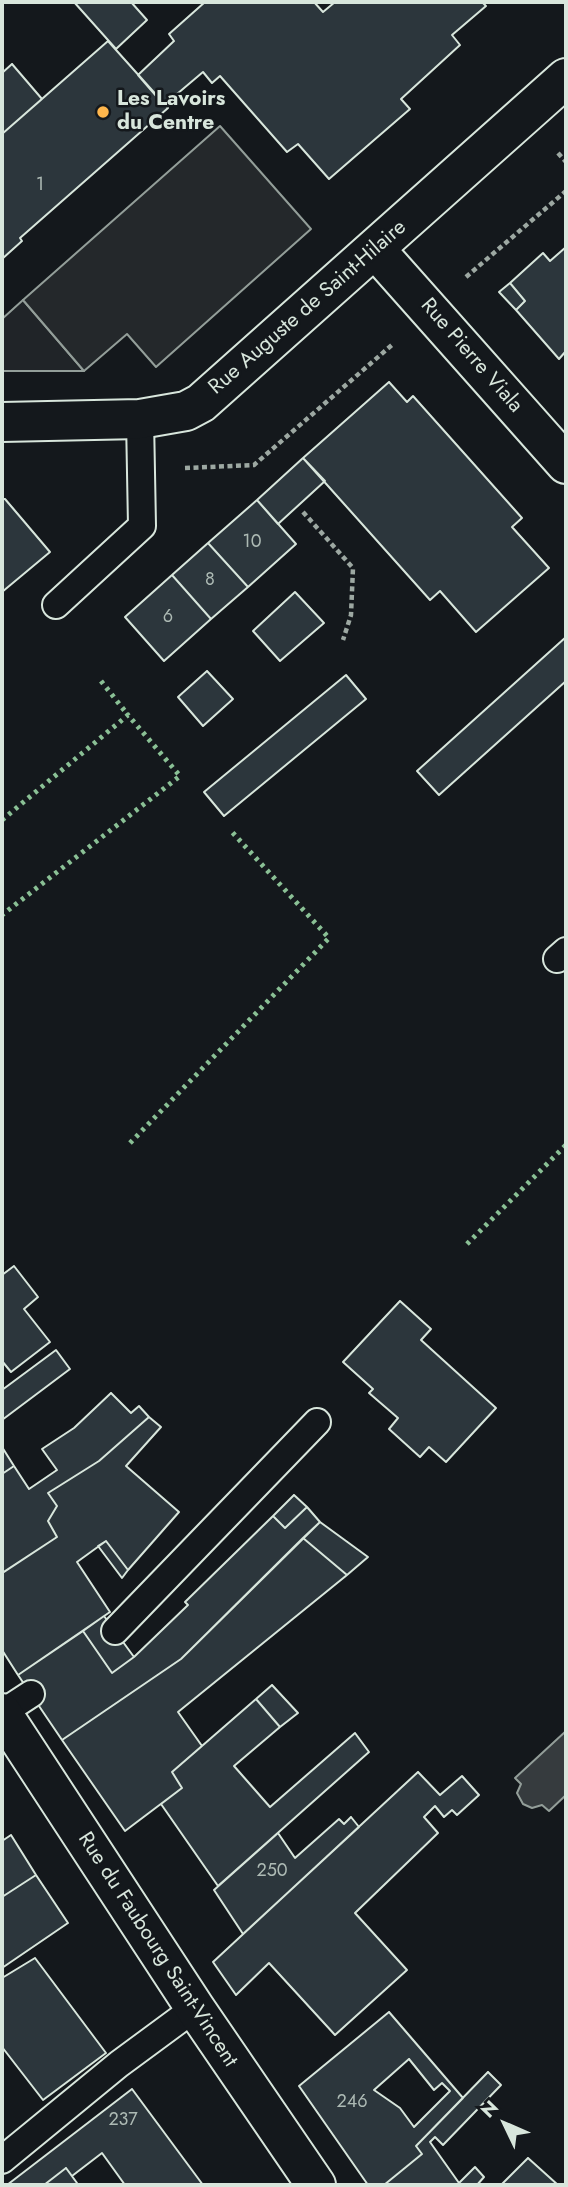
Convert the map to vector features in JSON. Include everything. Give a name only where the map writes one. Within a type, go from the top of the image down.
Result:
[{"type":"street","name":"Rue Auguste de Saint-Hilaire","points":[[2,422],[140,419],[186,411],[201,403],[566,78]]},
{"type":"street","name":"Rue Pierre Viala","points":[[375,248],[566,464]]},
{"type":"street","name":"Rue du Faubourg Saint-Vincent","points":[[12,1707],[195,2008],[314,2185]]},
{"type":"lane","points":[[55,605],[142,526],[140,419]]},
{"type":"lane","points":[[115,1630],[317,1422]]},
{"type":"lane","points":[[2,2161],[120,2064],[195,2008]]},
{"type":"path","points":[[462,281],[566,191]]},
{"type":"path","points":[[303,512],[353,568],[351,615],[343,640]]},
{"type":"shaded area","points":[[220,126],[311,229],[156,367],[127,334],[84,371],[23,300]]},
{"type":"shaded area","points":[[23,300],[84,371],[2,371],[2,319]]},
{"type":"shaded area","points":[[566,1731],[566,1795],[549,1811],[542,1805],[532,1808],[523,1804],[517,1793],[521,1784],[515,1778]]},
{"type":"building","points":[[74,2],[131,2],[147,20],[116,49]]},
{"type":"building","points":[[205,2],[314,2],[323,12],[335,2],[482,2],[486,6],[452,35],[460,45],[401,99],[410,109],[329,179],[298,144],[287,152],[220,76],[212,83],[203,72],[164,105],[138,75],[174,41],[169,34]]},
{"type":"building","points":[[108,41],[168,108],[20,238],[22,241],[2,259],[2,134]]},
{"type":"building","points":[[12,64],[42,99],[2,134],[2,73]]},
{"type":"building","points":[[566,247],[566,351],[559,359],[516,310],[525,301],[510,283],[543,253],[550,261]]},
{"type":"building","points":[[510,283],[525,301],[516,310],[499,292]]},
{"type":"building","points":[[389,382],[407,402],[413,396],[522,518],[512,527],[549,568],[476,632],[440,591],[430,600],[303,458]]},
{"type":"building","points":[[303,458],[325,481],[278,524],[257,500]]},
{"type":"building","points":[[2,499],[5,499],[50,552],[2,592]]},
{"type":"building","points":[[257,500],[296,544],[248,587],[208,543]]},
{"type":"building","points":[[208,543],[248,587],[211,619],[172,575]]},
{"type":"building","points":[[172,575],[211,619],[164,661],[125,617]]},
{"type":"building","points":[[295,592],[324,623],[280,661],[253,631]]},
{"type":"building","points":[[566,637],[566,681],[439,795],[417,771]]},
{"type":"building","points":[[207,671],[233,699],[203,726],[178,697]]},
{"type":"building","points":[[346,675],[366,699],[224,816],[204,792]]},
{"type":"building","points":[[14,1266],[38,1297],[24,1309],[50,1342],[11,1372],[2,1361],[2,1275]]},
{"type":"building","points":[[400,1301],[431,1329],[421,1340],[496,1408],[446,1462],[429,1447],[420,1457],[389,1429],[398,1418],[369,1393],[373,1389],[343,1362]]},
{"type":"building","points":[[56,1350],[70,1369],[2,1420],[2,1390]]},
{"type":"building","points":[[111,1393],[131,1413],[139,1406],[149,1417],[99,1461],[48,1493],[57,1506],[48,1521],[57,1537],[4,1572],[2,1474],[14,1466],[29,1489],[57,1470],[42,1449],[74,1428]]},
{"type":"building","points":[[149,1417],[161,1427],[126,1466],[179,1512],[128,1570],[106,1541],[77,1562],[110,1612],[18,1675],[2,1650],[2,1573],[57,1537],[48,1521],[57,1506],[48,1493],[99,1461]]},
{"type":"building","points":[[2,1447],[14,1466],[2,1474]]},
{"type":"building","points":[[294,1495],[307,1507],[285,1528],[273,1516]]},
{"type":"building","points":[[307,1507],[320,1522],[181,1659],[62,1740],[18,1675],[83,1631],[112,1673],[134,1657],[188,1605],[185,1602],[273,1516],[285,1528]]},
{"type":"building","points":[[320,1522],[368,1557],[347,1575],[303,1538]]},
{"type":"building","points":[[303,1538],[347,1575],[178,1712],[202,1746],[172,1772],[182,1788],[125,1831],[62,1740],[181,1659]]},
{"type":"building","points":[[106,1541],[128,1570],[122,1578],[98,1546]]},
{"type":"building","points":[[104,1616],[134,1657],[112,1673],[83,1631]]},
{"type":"building","points":[[272,1685],[298,1713],[280,1727],[256,1699]]},
{"type":"building","points":[[256,1699],[280,1727],[234,1766],[270,1807],[355,1733],[369,1752],[218,1886],[161,1804],[182,1788],[172,1772]]},
{"type":"building","points":[[418,1772],[440,1795],[462,1776],[479,1795],[457,1815],[452,1810],[444,1817],[435,1806],[424,1817],[438,1833],[355,1913],[407,1970],[335,2035],[269,1963],[236,1995],[213,1962]]},
{"type":"building","points":[[351,1817],[359,1827],[243,1934],[214,1890],[278,1833],[295,1858],[339,1819],[344,1824]]},
{"type":"building","points":[[11,1835],[36,1875],[2,1897],[2,1841]]},
{"type":"building","points":[[36,1875],[68,1923],[2,1968],[2,1897]]},
{"type":"building","points":[[35,1958],[106,2053],[43,2100],[2,2047],[2,1978]]},
{"type":"building","points":[[389,2012],[463,2098],[416,2146],[422,2154],[384,2185],[368,2185],[299,2086]],"holes":[[[409,2059],[434,2090],[442,2083],[450,2091],[414,2127],[400,2108],[374,2090]]]},
{"type":"building","points":[[488,2072],[501,2085],[443,2145],[435,2137],[430,2142],[459,2183],[475,2167],[484,2177],[477,2185],[384,2185],[422,2154],[416,2146]]},
{"type":"building","points":[[132,2089],[203,2185],[125,2185],[102,2153],[72,2176],[66,2168],[44,2185],[7,2185]]},
{"type":"building","points":[[528,2158],[558,2185],[501,2185]]},
{"type":"building","points":[[66,2168],[77,2183],[75,2185],[44,2185]]},
{"type":"hedge","points":[[101,681],[128,715]]},
{"type":"hedge","points":[[2,820],[128,715],[180,776],[2,915]]},
{"type":"hedge","points":[[130,1143],[329,938],[232,832]]},
{"type":"hedge","points":[[467,1244],[566,1145]]},
{"type":"place","name":"Les Lavoirs du Centre","points":[[103,112]]}]
